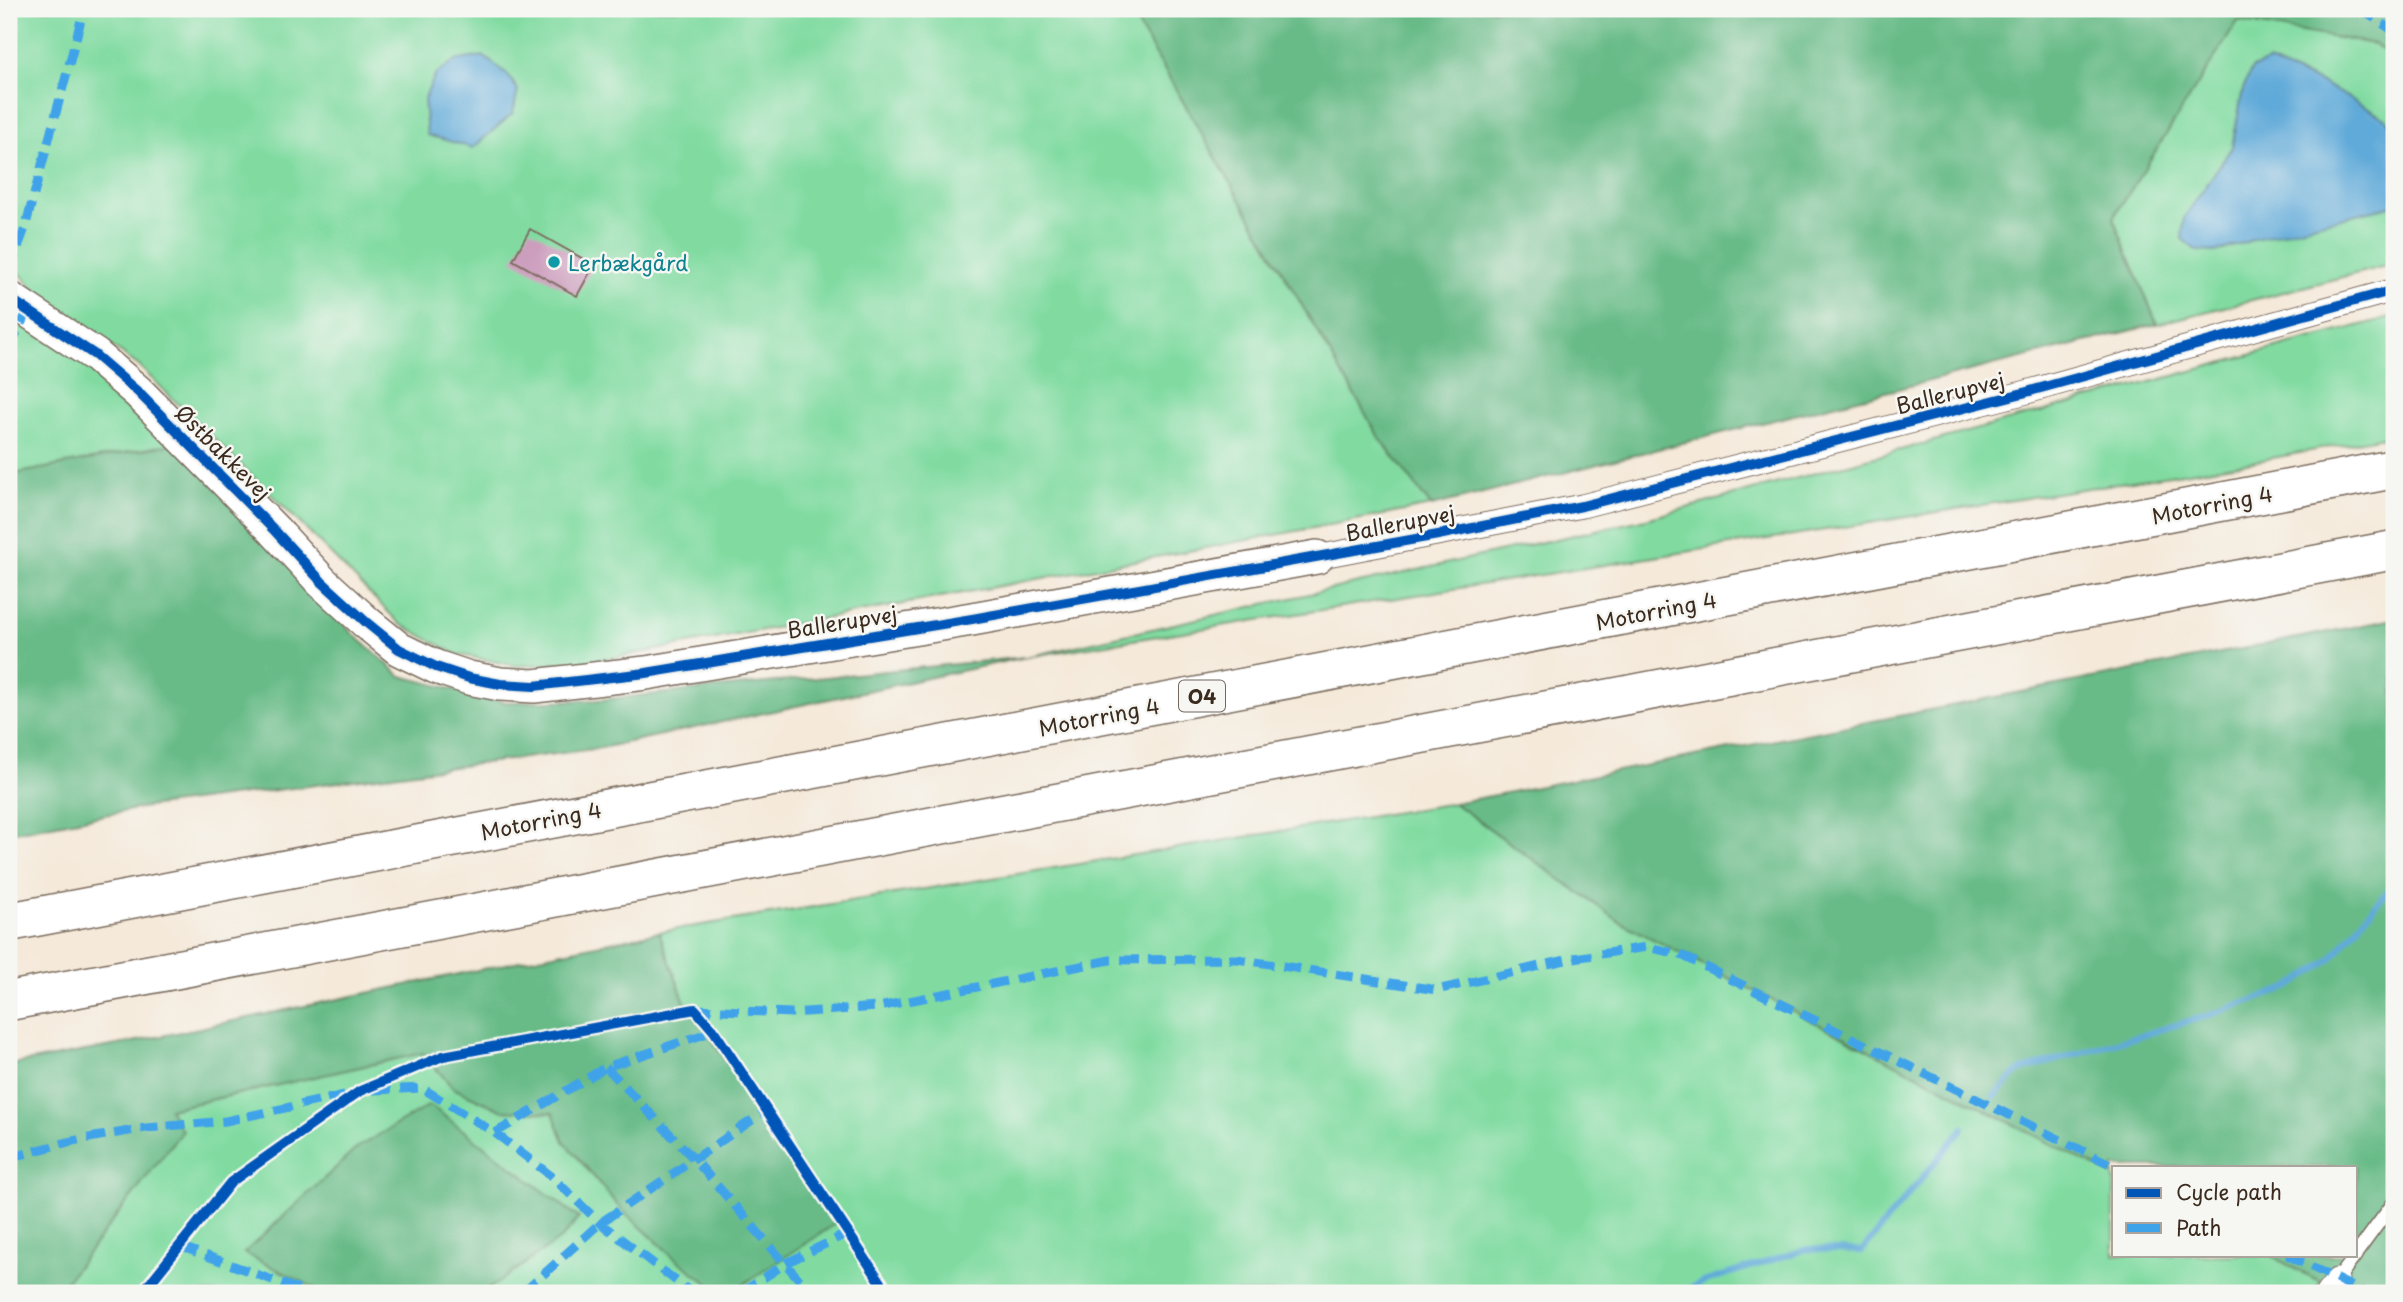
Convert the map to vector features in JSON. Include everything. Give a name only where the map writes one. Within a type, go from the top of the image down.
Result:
[{"type":"highway","name":"Motorring 4","points":[[9,922],[2394,469]]},
{"type":"highway","points":[[9,1002],[2394,550]]},
{"type":"street","name":"Ballerupvej","points":[[400,649],[436,667],[469,678],[500,684],[534,686],[686,666],[972,619],[1317,557],[1582,506],[2023,393],[2394,290]]},
{"type":"street","name":"Østbakkevej","points":[[9,298],[95,355],[138,392],[322,582],[400,649]]},
{"type":"lane","points":[[2358,1252],[2394,1202]]},
{"type":"lane","points":[[2332,1287],[2355,1256]]},
{"type":"green space","points":[[9,9],[1129,9],[1379,437],[1431,506],[596,661],[517,666],[456,654],[400,624],[139,366],[38,293],[9,262]]},
{"type":"green space","points":[[1129,9],[2394,9],[2394,58],[2374,44],[2238,21],[2113,218],[2157,324],[1431,506],[1379,437]]},
{"type":"green space","points":[[2238,21],[2374,44],[2394,58],[2394,264],[2157,324],[2113,218]]},
{"type":"green space","points":[[2394,316],[2394,435],[2252,462],[1026,657],[1646,519]]},
{"type":"green space","points":[[9,318],[90,365],[176,443],[9,475]]},
{"type":"green space","points":[[176,443],[350,631],[401,676],[504,702],[597,700],[1026,657],[601,748],[147,807],[9,833],[9,475]]},
{"type":"green space","points":[[2394,619],[2394,1293],[2343,1293],[2271,1256],[2358,1256],[2358,1166],[2112,1166],[2112,1175],[1620,922],[1454,803]]},
{"type":"green space","points":[[1454,803],[1620,922],[2112,1175],[2112,1256],[2271,1256],[2321,1282],[2312,1293],[730,1293],[838,1222],[684,1000],[659,932]]},
{"type":"green space","points":[[659,932],[684,1000],[838,1222],[730,1293],[721,1293],[676,1259],[620,1208],[564,1141],[553,1113],[501,1110],[453,1088],[423,1053],[169,1109],[182,1131],[57,1293],[9,1293],[9,1065],[128,1043]]},
{"type":"green space","points":[[423,1053],[453,1088],[502,1110],[553,1113],[564,1141],[620,1208],[676,1259],[721,1293],[57,1293],[182,1131],[169,1109]]},
{"type":"green space","points":[[430,1105],[579,1218],[563,1237],[483,1293],[324,1293],[244,1253],[358,1147]]},
{"type":"water","points":[[483,56],[507,74],[518,90],[513,113],[473,148],[427,135],[424,99],[436,74],[455,61]]},
{"type":"water","points":[[2268,62],[2324,84],[2386,119],[2394,127],[2394,205],[2255,239],[2217,252],[2197,251],[2182,239],[2184,218],[2232,147],[2243,89],[2252,68]]},
{"type":"building","name":"Lerbækgård","points":[[530,229],[594,265],[577,296],[513,260]]},
{"type":"waterway","points":[[1993,1097],[2019,1071],[2210,1015],[2288,988],[2330,960],[2394,883]]},
{"type":"waterway","points":[[1678,1293],[1706,1281],[1807,1249],[1862,1251],[1963,1128]]},
{"type":"marked path","points":[[9,272],[25,228],[84,9]]},
{"type":"marked path","points":[[2360,9],[2394,31]]},
{"type":"marked path","points":[[9,348],[28,310]]},
{"type":"marked path","points":[[694,1009],[792,1013],[879,1007],[1110,960],[1237,959],[1437,990],[1574,958],[1647,947],[1679,954],[2114,1166]]},
{"type":"marked path","points":[[495,1133],[606,1067],[714,1031]]},
{"type":"marked path","points":[[606,1067],[694,1159],[811,1293]]},
{"type":"marked path","points":[[373,1090],[422,1088],[495,1133],[550,1175],[600,1223],[692,1293]]},
{"type":"marked path","points":[[9,1158],[72,1141],[146,1128],[226,1121],[349,1094]]},
{"type":"marked path","points":[[523,1293],[600,1223],[767,1110]]},
{"type":"marked path","points":[[741,1293],[786,1263],[848,1233]]},
{"type":"marked path","points":[[180,1246],[308,1293]]},
{"type":"marked path","points":[[2289,1256],[2365,1293]]},
{"type":"cycle path","points":[[9,298],[95,355],[138,392],[322,582],[399,649],[436,667],[469,678],[500,684],[534,686],[646,673],[972,619],[1438,535],[1582,506],[2023,393],[2394,290]]},
{"type":"cycle path","points":[[142,1293],[231,1182],[360,1091],[443,1056],[695,1009],[714,1031],[888,1293]]},
{"type":"place","name":"Lerbækgård","points":[[554,262]]}]
